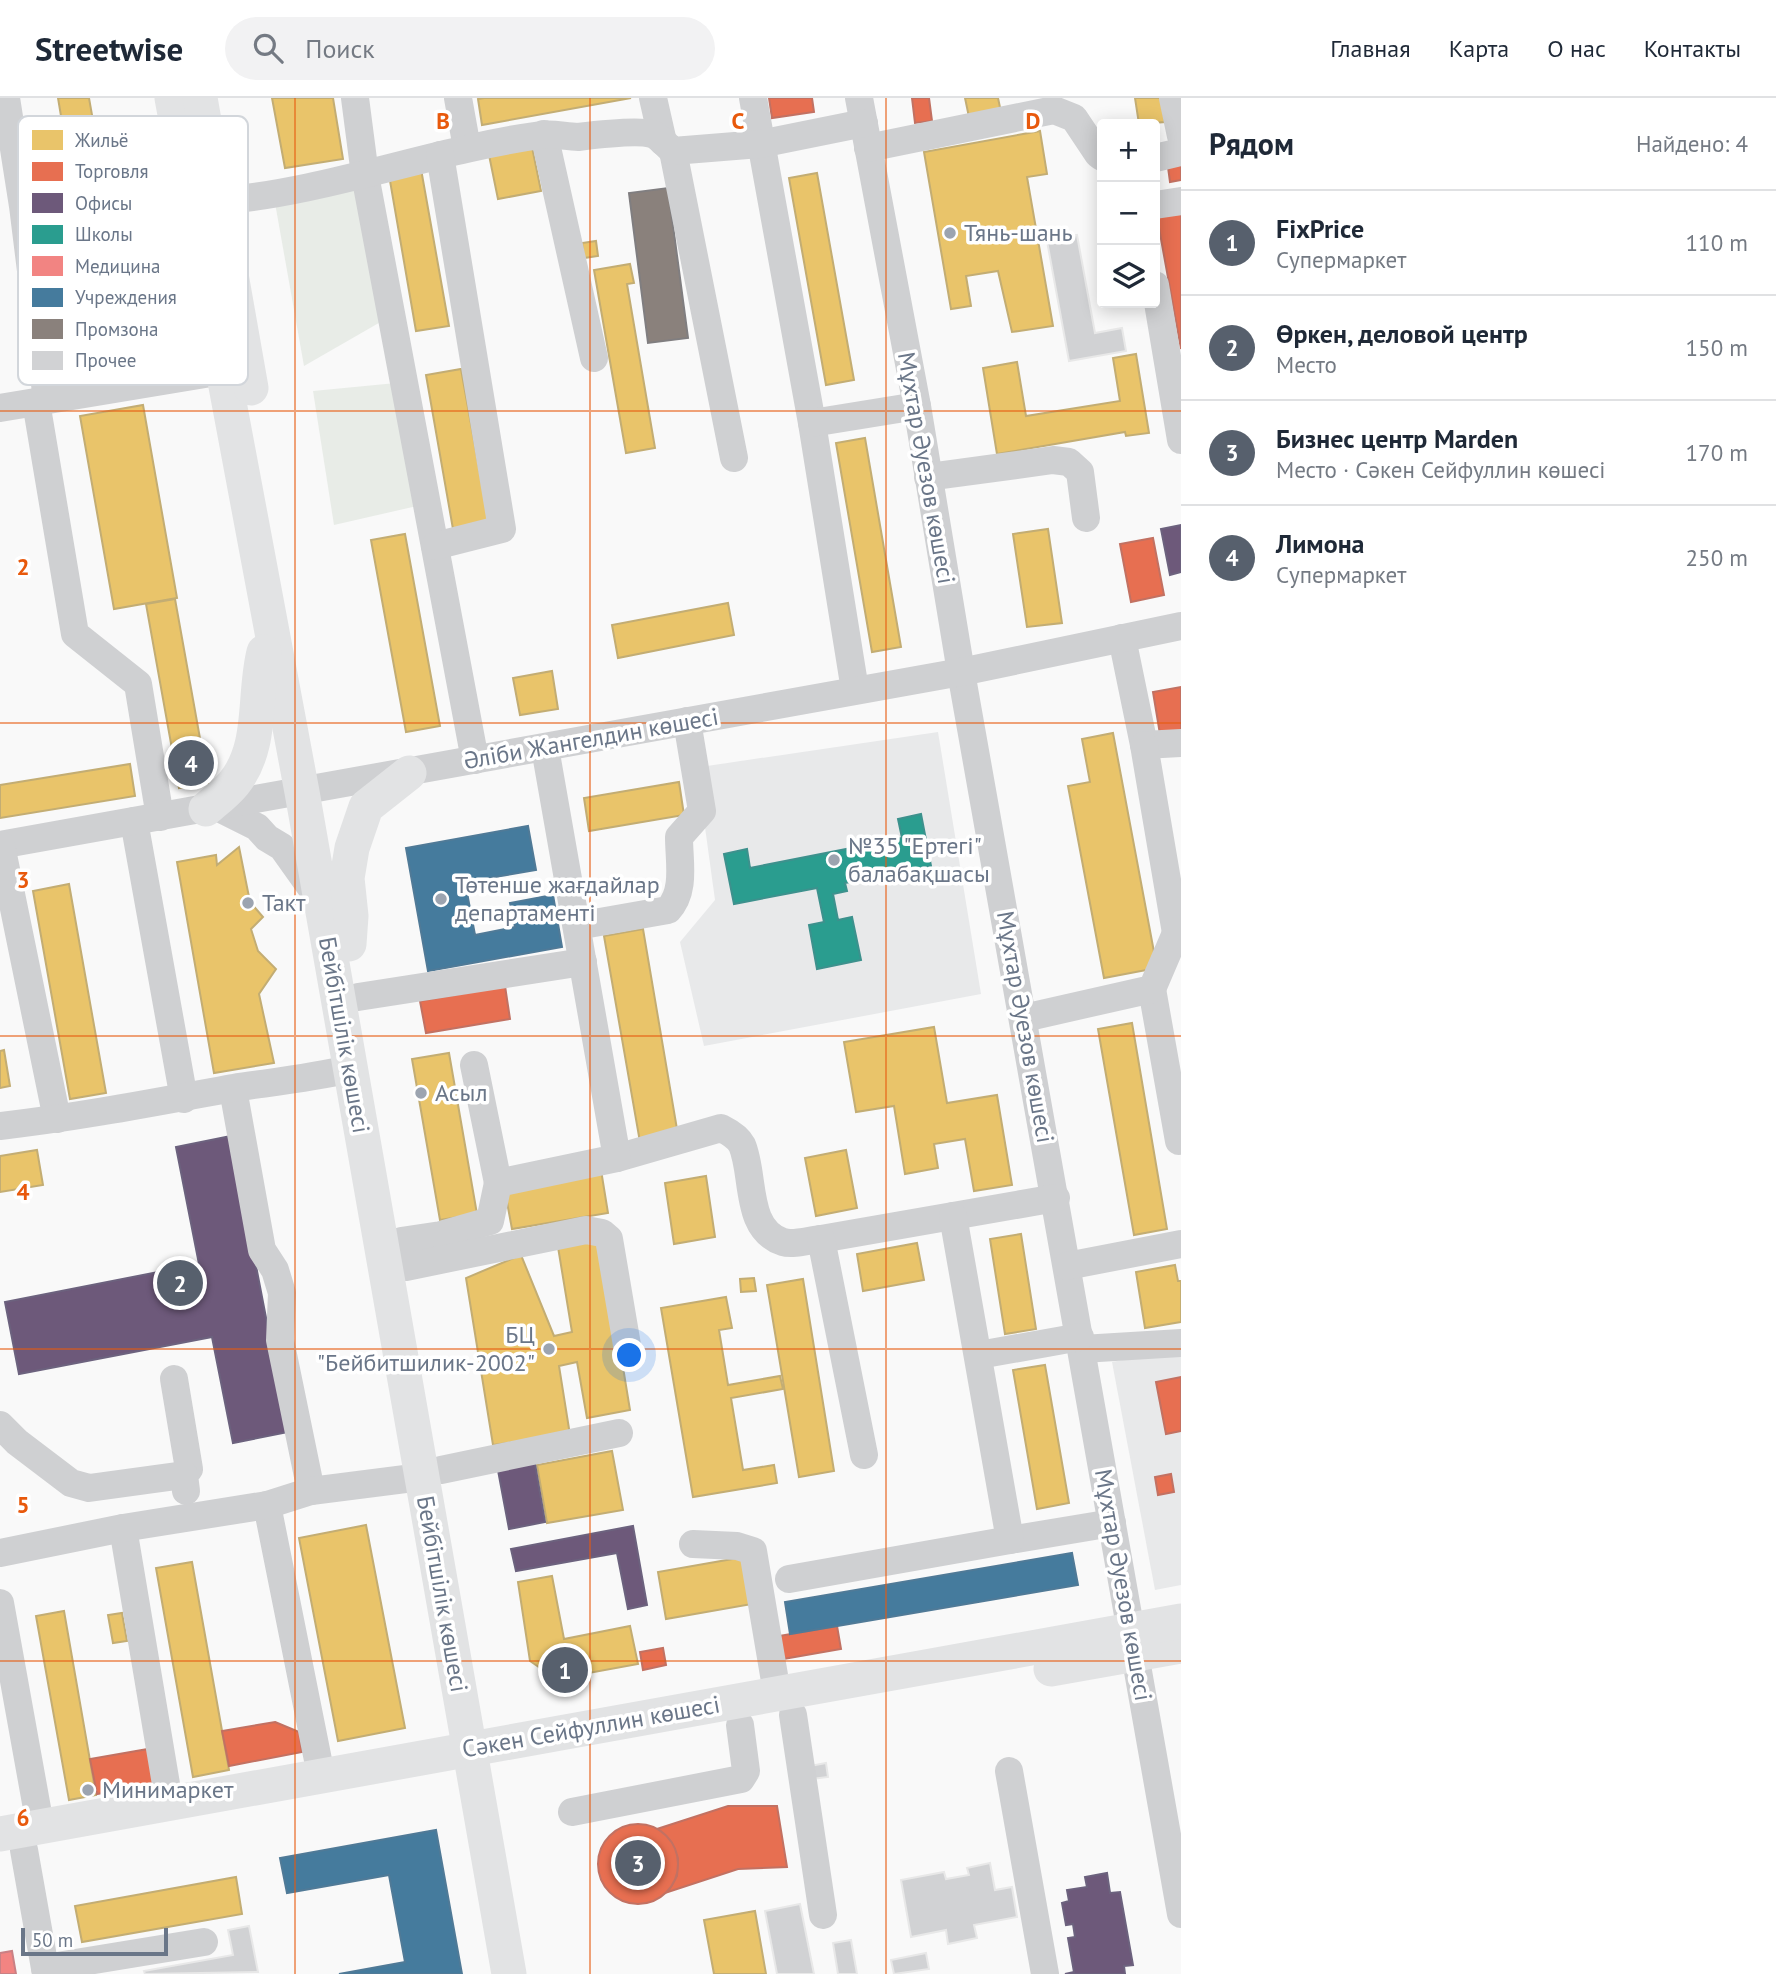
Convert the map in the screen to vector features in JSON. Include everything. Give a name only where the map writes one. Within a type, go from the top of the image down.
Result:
[{"type":"main road","name":"Бейбітшілік көшесі","points":[[172,98],[175,116]]},
{"type":"main road","name":"Бейбітшілік көшесі","points":[[200,98],[203,116]]},
{"type":"main road","name":"Бейбітшілік көшесі","points":[[225,385],[270,625],[349,944],[403,1254],[431,1473]]},
{"type":"main road","name":"Бейбітшілік көшесі","points":[[247,385],[312,790],[320,900],[350,1069],[431,1473],[482,1759],[530,1974]]},
{"type":"main road","points":[[212,808],[234,783],[248,760],[259,702],[261,662],[270,625]]},
{"type":"main road","points":[[349,944],[351,916],[347,877],[352,848],[366,807],[409,772]]},
{"type":"main road","name":"Сәкен Сейфуллин көшесі","points":[[16,1841],[1133,1642],[1181,1621]]},
{"type":"main road","name":"Сәкен Сейфуллин көшесі","points":[[1133,1642],[1181,1646]]},
{"type":"main road","name":"Сәкен Сейфуллин көшесі","points":[[16,1841],[169,1802],[321,1775],[482,1759],[740,1725],[785,1704]]},
{"type":"main road","name":"Бейбітшілік көшесі","points":[[482,1759],[509,1974]]},
{"type":"street","points":[[6,98],[11,210],[18,253]]},
{"type":"street","points":[[355,98],[365,175],[475,760]]},
{"type":"street","points":[[435,546],[502,529],[454,152],[458,98]]},
{"type":"street","points":[[653,98],[668,147],[734,458]]},
{"type":"street","points":[[753,98],[812,423],[855,691]]},
{"type":"street","points":[[1174,98],[1181,136]]},
{"type":"street","points":[[248,199],[544,134],[575,137],[653,134],[668,147],[760,144],[864,123],[1054,110],[1074,118],[1097,152]]},
{"type":"street","name":"Мұхтар Әуезов көшесі","points":[[864,123],[917,406],[961,672],[1181,1914]]},
{"type":"street","points":[[544,134],[594,358]]},
{"type":"street","points":[[1160,158],[1181,152]]},
{"type":"street","points":[[1160,204],[1181,201]]},
{"type":"street","points":[[1150,309],[1181,440]]},
{"type":"street","points":[[39,385],[75,634],[138,684],[147,819],[184,1099]]},
{"type":"street","points":[[0,408],[142,385]]},
{"type":"street","points":[[812,423],[917,406]]},
{"type":"street","points":[[928,477],[1053,460],[1069,462],[1080,472],[1086,518]]},
{"type":"street","name":"Әліби Жангелдин көшесі","points":[[1,845],[961,672],[1181,626]]},
{"type":"street","points":[[1122,638],[1178,931],[1152,989],[1179,1141]]},
{"type":"street","points":[[577,926],[668,910],[676,902],[680,893],[678,837],[702,811],[687,721]]},
{"type":"street","points":[[1144,745],[1181,743]]},
{"type":"street","points":[[545,748],[617,1158]]},
{"type":"street","points":[[212,808],[257,827],[267,838],[282,847],[320,900]]},
{"type":"street","points":[[1,845],[57,1119]]},
{"type":"street","points":[[358,997],[583,962]]},
{"type":"street","points":[[1024,1018],[1152,989]]},
{"type":"street","points":[[403,1254],[441,1235],[490,1221],[498,1183],[474,1065]]},
{"type":"street","points":[[0,1126],[184,1099],[233,1088],[310,1078],[350,1069]]},
{"type":"street","points":[[233,1088],[262,1250],[275,1270],[282,1293],[280,1340],[311,1491]]},
{"type":"street","points":[[498,1183],[617,1158],[721,1128],[732,1134],[741,1144],[759,1223],[770,1235],[785,1243],[1056,1198]]},
{"type":"street","points":[[953,1216],[1010,1540]]},
{"type":"street","points":[[403,1254],[586,1230],[602,1233],[609,1240],[629,1357]]},
{"type":"street","points":[[821,1239],[864,1455]]},
{"type":"street","points":[[1067,1266],[1181,1244]]},
{"type":"street","points":[[979,1355],[1081,1343],[1181,1343]]},
{"type":"street","points":[[0,1425],[17,1442],[71,1483],[89,1488],[184,1475],[189,1469],[174,1379]]},
{"type":"street","points":[[0,1553],[189,1516],[267,1505],[311,1491],[431,1473],[619,1433]]},
{"type":"street","points":[[184,1475],[189,1516]]},
{"type":"street","points":[[267,1505],[321,1775]]},
{"type":"street","points":[[789,1579],[1112,1523]]},
{"type":"street","points":[[123,1528],[169,1802]]},
{"type":"street","points":[[693,1544],[737,1546],[753,1551],[785,1704],[823,1914]]},
{"type":"street","points":[[0,1603],[16,1841],[46,1971],[204,1942]]},
{"type":"street","points":[[572,1812],[741,1779],[746,1771],[740,1725]]},
{"type":"street","points":[[1009,1771],[1045,1974]]},
{"type":"shaded area","points":[[358,185],[384,320],[304,366],[275,203]]},
{"type":"shaded area","points":[[396,383],[417,506],[334,525],[313,391]]},
{"type":"shaded area","name":"№35 \"Ертегі\" балабақшасы","points":[[938,732],[981,994],[704,1046],[680,942],[715,900],[704,820],[707,766]]},
{"type":"shaded area","points":[[1181,1349],[1181,1585],[1155,1590],[1112,1362]]},
{"type":"building: Жильё","points":[[58,98],[89,98],[92,116],[61,116]]},
{"type":"building: Жильё","points":[[272,98],[333,98],[343,159],[285,168]]},
{"type":"building: Жильё","points":[[631,98],[482,125],[478,99]]},
{"type":"building: Жильё","points":[[965,98],[998,98],[1001,112],[969,117]]},
{"type":"building: Жильё","points":[[1135,98],[1161,98],[1165,122],[1160,122],[1160,119],[1138,119]]},
{"type":"building: Жильё","points":[[1040,131],[1047,174],[1027,177],[1053,326],[1012,332],[998,271],[966,276],[971,306],[951,309],[924,152]]},
{"type":"building: Жильё","points":[[532,147],[541,191],[498,199],[489,155]]},
{"type":"building: Жильё","points":[[421,169],[449,326],[416,331],[389,175]]},
{"type":"building: Жильё","points":[[817,173],[854,380],[826,385],[789,178]]},
{"type":"building: Жильё","points":[[596,241],[598,256],[584,258],[582,243]]},
{"type":"building: Жильё","points":[[630,264],[634,283],[627,284],[655,448],[626,453],[594,270]]},
{"type":"building: Жильё","points":[[1136,354],[1149,433],[1126,436],[1125,432],[997,454],[983,368],[1017,362],[1026,416],[1120,401],[1113,358]]},
{"type":"building: Жильё","points":[[461,369],[489,522],[453,529],[426,375]]},
{"type":"building: Жильё","points":[[143,405],[177,598],[114,609],[80,416]]},
{"type":"building: Жильё","points":[[865,438],[901,647],[872,652],[836,443]]},
{"type":"building: Жильё","points":[[1048,529],[1062,623],[1027,627],[1013,534]]},
{"type":"building: Жильё","points":[[405,534],[440,726],[406,732],[371,540]]},
{"type":"building: Жильё","points":[[175,599],[208,783],[179,788],[146,604]]},
{"type":"building: Жильё","points":[[728,603],[734,635],[618,658],[612,625]]},
{"type":"building: Жильё","points":[[552,671],[558,709],[520,715],[513,678]]},
{"type":"building: Жильё","points":[[1113,733],[1157,968],[1104,978],[1068,786],[1090,782],[1082,739]]},
{"type":"building: Жильё","points":[[130,764],[135,796],[0,818],[0,785]]},
{"type":"building: Жильё","points":[[679,782],[684,815],[589,831],[584,798]]},
{"type":"building: Жильё","points":[[239,847],[250,902],[263,917],[251,929],[258,951],[276,969],[259,994],[274,1063],[214,1073],[177,862],[216,855],[217,865]]},
{"type":"building: Жильё","points":[[69,884],[106,1093],[70,1099],[33,891]]},
{"type":"building: Жильё","points":[[643,929],[678,1135],[640,1142],[604,936]]},
{"type":"building: Жильё","points":[[1132,1023],[1167,1229],[1134,1235],[1098,1029]]},
{"type":"building: Жильё","points":[[934,1027],[947,1103],[997,1095],[1012,1185],[974,1191],[965,1139],[934,1144],[938,1168],[905,1174],[894,1106],[856,1112],[844,1042]]},
{"type":"building: Жильё","points":[[4,1050],[10,1086],[0,1088],[0,1051]]},
{"type":"building: Жильё","points":[[449,1053],[477,1214],[440,1220],[412,1059]]},
{"type":"building: Жильё","points":[[37,1150],[43,1185],[0,1192],[0,1156]]},
{"type":"building: Жильё","points":[[846,1150],[857,1208],[816,1216],[805,1158]]},
{"type":"building: Жильё","points":[[601,1170],[608,1213],[512,1229],[504,1186]]},
{"type":"building: Жильё","points":[[706,1176],[715,1237],[674,1244],[665,1183]]},
{"type":"building: Жильё","points":[[1021,1234],[1036,1329],[1005,1334],[990,1239]]},
{"type":"building: Жильё","name":"БЦ \"Бейбитшилик-2002\"","points":[[602,1239],[630,1410],[587,1418],[577,1362],[559,1366],[570,1435],[493,1445],[466,1278],[521,1255],[554,1336],[572,1332],[558,1247]]},
{"type":"building: Жильё","points":[[917,1243],[924,1280],[863,1291],[857,1254]]},
{"type":"building: Жильё","points":[[1175,1265],[1178,1281],[1181,1281],[1181,1322],[1145,1328],[1136,1272]]},
{"type":"building: Жильё","points":[[754,1278],[756,1291],[741,1292],[740,1279]]},
{"type":"building: Жильё","points":[[803,1279],[834,1471],[799,1477],[767,1285]]},
{"type":"building: Жильё","points":[[726,1297],[732,1328],[719,1330],[728,1385],[780,1376],[783,1389],[731,1398],[743,1470],[774,1465],[777,1483],[693,1497],[661,1308]]},
{"type":"building: Жильё","points":[[1045,1365],[1069,1503],[1037,1509],[1013,1370]]},
{"type":"building: Жильё","points":[[612,1451],[623,1510],[547,1523],[537,1465]]},
{"type":"building: Жильё","points":[[366,1525],[405,1728],[338,1741],[299,1538]]},
{"type":"building: Жильё","points":[[744,1557],[752,1604],[666,1619],[658,1572]]},
{"type":"building: Жильё","points":[[192,1562],[229,1770],[193,1777],[156,1568]]},
{"type":"building: Жильё","points":[[552,1576],[564,1639],[630,1626],[638,1664],[556,1679],[530,1661],[518,1582]]},
{"type":"building: Жильё","points":[[64,1611],[96,1795],[69,1800],[36,1616]]},
{"type":"building: Жильё","points":[[122,1613],[127,1641],[113,1643],[108,1615]]},
{"type":"building: Жильё","points":[[236,1877],[242,1914],[82,1942],[75,1906]]},
{"type":"building: Жильё","points":[[755,1911],[766,1974],[714,1974],[704,1920]]},
{"type":"building: Торговля","points":[[769,98],[812,98],[814,112],[772,118]]},
{"type":"building: Торговля","points":[[912,98],[929,98],[932,121],[915,123]]},
{"type":"building: Торговля","points":[[1181,165],[1181,180],[1170,182],[1168,167]]},
{"type":"building: Торговля","points":[[1181,211],[1181,349],[1160,234],[1160,216]]},
{"type":"building: Торговля","points":[[1153,538],[1164,595],[1131,602],[1120,544]]},
{"type":"building: Торговля","points":[[1181,687],[1181,731],[1160,734],[1153,692]]},
{"type":"building: Торговля","points":[[505,986],[510,1019],[426,1033],[420,1001]]},
{"type":"building: Торговля","points":[[1181,1377],[1181,1431],[1166,1434],[1156,1382]]},
{"type":"building: Торговля","points":[[1171,1474],[1174,1492],[1158,1495],[1155,1477]]},
{"type":"building: Торговля","points":[[837,1626],[841,1649],[783,1659],[779,1636]]},
{"type":"building: Торговля","points":[[663,1648],[666,1665],[643,1670],[640,1652]]},
{"type":"building: Торговля","points":[[275,1722],[299,1732],[302,1752],[229,1766],[222,1731]]},
{"type":"building: Торговля","points":[[148,1749],[154,1784],[97,1794],[90,1759]]},
{"type":"building: Торговля","points":[[728,1806],[777,1806],[787,1867],[738,1869],[668,1892],[677,1876],[678,1859],[672,1843],[657,1829]]},
{"type":"building: Торговля","points":[[638,1824],[653,1827],[666,1836],[675,1849],[678,1864],[675,1879],[666,1892],[653,1901],[638,1904],[623,1901],[610,1892],[601,1879],[598,1864],[601,1849],[610,1836],[623,1827]]},
{"type":"building: Офисы","points":[[1181,525],[1181,572],[1170,575],[1161,529]]},
{"type":"building: Офисы","points":[[231,1136],[288,1432],[233,1443],[212,1337],[19,1374],[5,1302],[199,1264],[176,1147]]},
{"type":"building: Офисы","points":[[534,1458],[545,1522],[509,1529],[497,1465]]},
{"type":"building: Офисы","points":[[633,1526],[647,1605],[628,1609],[617,1553],[516,1571],[511,1549]]},
{"type":"building: Офисы","points":[[1107,1873],[1110,1893],[1120,1892],[1133,1965],[1124,1966],[1125,1974],[1065,1974],[1074,1972],[1068,1938],[1075,1937],[1073,1924],[1066,1925],[1062,1903],[1069,1901],[1067,1890],[1087,1887],[1085,1877]]},
{"type":"building: Школы","points":[[921,814],[931,866],[845,883],[847,891],[833,894],[838,920],[852,917],[861,960],[817,969],[809,925],[824,922],[817,888],[734,904],[724,854],[747,849],[750,868],[902,838],[898,819]]},
{"type":"building: Медицина","points":[[12,1951],[16,1974],[0,1974],[0,1953]]},
{"type":"building: Учреждения","name":"Төтенше жағдайлар департаменті","points":[[528,826],[536,870],[465,882],[475,935],[515,927],[510,903],[553,895],[562,947],[428,971],[406,848]]},
{"type":"building: Учреждения","points":[[1072,1553],[1078,1585],[790,1634],[785,1602]]},
{"type":"building: Учреждения","points":[[436,1830],[462,1974],[339,1974],[405,1962],[389,1875],[287,1893],[280,1858]]},
{"type":"building: Промзона","points":[[668,188],[688,338],[648,343],[629,193]]},
{"type":"building: Прочее","points":[[1077,235],[1095,333],[1122,328],[1126,351],[1069,361],[1047,241]]},
{"type":"building: Прочее","points":[[826,1763],[828,1777],[812,1779],[810,1766]]},
{"type":"building: Прочее","points":[[990,1863],[995,1890],[1012,1887],[1017,1917],[974,1925],[977,1938],[948,1944],[946,1930],[911,1937],[901,1880],[944,1872],[946,1879],[969,1875],[967,1868]]},
{"type":"building: Прочее","points":[[800,1904],[814,1974],[777,1974],[765,1911]]},
{"type":"building: Прочее","points":[[249,1926],[258,1972],[145,1974],[144,1971],[233,1955],[228,1930]]},
{"type":"building: Прочее","points":[[851,1940],[857,1974],[838,1974],[833,1943]]},
{"type":"building: Прочее","points":[[926,1953],[929,1969],[894,1974],[891,1960]]},
{"type":"place","name":"Тянь-шань","points":[[950,233]]},
{"type":"place","name":"Лимона","points":[[191,763]]},
{"type":"place","name":"№35 \"Ертегі\" балабақшасы","points":[[834,860]]},
{"type":"place","name":"Төтенше жағдайлар департаменті","points":[[441,899]]},
{"type":"place","name":"Такт","points":[[248,903]]},
{"type":"place","name":"Асыл","points":[[421,1093]]},
{"type":"place","name":"Өркен, деловой центр","points":[[180,1283]]},
{"type":"place","name":"БЦ \"Бейбитшилик-2002\"","points":[[549,1349]]},
{"type":"place","name":"FixPrice","points":[[565,1670]]},
{"type":"place","name":"Минимаркет","points":[[88,1790]]},
{"type":"place","name":"Бизнес центр Marden","points":[[638,1863]]}]
